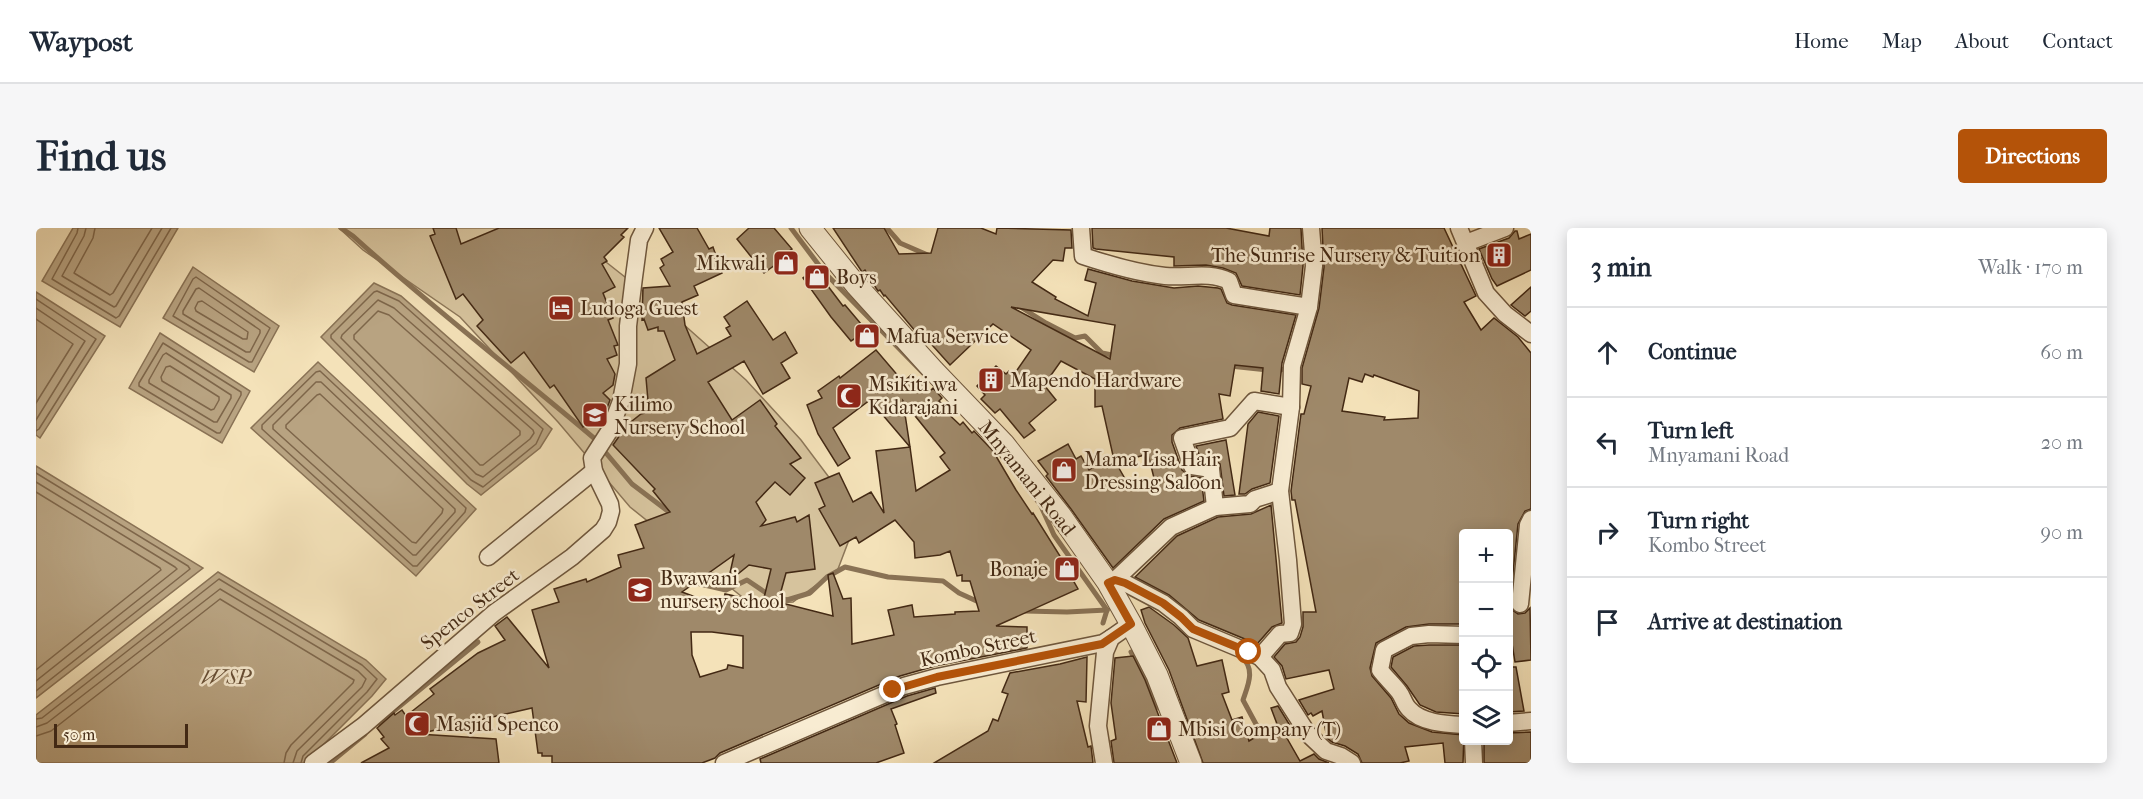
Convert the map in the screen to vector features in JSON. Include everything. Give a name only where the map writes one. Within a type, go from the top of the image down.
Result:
[{"type":"street","points":[[488,557],[594,471],[592,465],[595,452],[610,430],[621,401],[628,364],[628,326],[639,240],[645,228]]},
{"type":"street","points":[[1081,228],[1083,256],[1126,270],[1166,276],[1205,274],[1220,277],[1229,281],[1234,295],[1309,307]]},
{"type":"street","points":[[1260,657],[1280,634],[1290,633],[1293,624],[1280,491],[1291,407],[1292,366],[1309,307],[1314,266],[1311,228]]},
{"type":"street","points":[[1505,228],[1462,235],[1486,293],[1505,314],[1531,334]]},
{"type":"street","name":"Mnyamani Road","points":[[814,229],[856,285],[1004,444],[1111,582],[1157,675],[1191,763]]},
{"type":"street","points":[[1215,507],[1211,469],[1192,466],[1182,438],[1230,428],[1254,401],[1291,407]]},
{"type":"street","name":"Spenco Street","points":[[313,763],[363,726],[494,613],[572,557],[603,530],[612,511],[605,491],[594,471]]},
{"type":"street","points":[[1111,582],[1171,527],[1215,507],[1250,504],[1255,499],[1280,491]]},
{"type":"street","points":[[1520,604],[1528,525],[1531,519]]},
{"type":"street","points":[[1111,582],[1125,583],[1163,603],[1193,629],[1260,657],[1272,670],[1278,687],[1308,734],[1326,751],[1352,763]]},
{"type":"street","name":"Kombo Street","points":[[724,763],[904,686],[937,677],[1102,644],[1131,624]]},
{"type":"street","points":[[1459,635],[1411,636],[1384,650],[1380,670],[1402,694],[1409,710],[1424,719],[1459,725]]},
{"type":"street","points":[[1104,763],[1098,726],[1105,652],[1111,638]]},
{"type":"street","points":[[1513,723],[1531,721]]},
{"type":"street","points":[[1473,745],[1474,763]]},
{"type":"shaded area","points":[[339,228],[573,228],[606,262],[673,315],[746,380],[801,440],[858,516],[838,569],[793,602],[751,604],[630,507],[558,422],[460,317],[363,250]]},
{"type":"water","points":[[73,228],[178,228],[120,327],[42,281]]},
{"type":"water","points":[[193,267],[279,326],[254,372],[163,318]]},
{"type":"water","points":[[374,283],[401,296],[552,429],[540,448],[481,495],[467,484],[321,337]]},
{"type":"water","points":[[36,292],[105,336],[40,438],[36,435]]},
{"type":"water","points":[[160,333],[250,391],[222,443],[129,388]]},
{"type":"water","points":[[318,362],[476,509],[416,576],[251,428]]},
{"type":"water","points":[[36,466],[203,568],[36,698]]},
{"type":"water","name":"WSP","points":[[218,572],[366,660],[386,679],[305,763],[36,763],[36,715]]},
{"type":"building","points":[[433,228],[456,228],[461,244],[499,228],[628,228],[621,235],[624,237],[604,257],[607,261],[602,264],[615,287],[603,293],[613,318],[608,320],[618,345],[614,346],[617,355],[607,359],[615,374],[613,385],[603,393],[610,400],[606,411],[595,427],[591,421],[583,427],[554,385],[550,388],[524,352],[511,363],[477,326],[483,320],[463,294],[456,299],[430,236],[435,234]]},
{"type":"building","points":[[659,228],[697,228],[709,249],[713,247],[722,273],[694,286],[698,295],[682,302],[685,325],[697,354],[731,336],[726,328],[730,326],[724,317],[747,301],[773,340],[785,332],[797,353],[781,363],[790,378],[763,394],[744,361],[708,382],[732,420],[760,400],[777,424],[775,426],[801,458],[790,464],[805,478],[790,495],[775,482],[756,502],[766,520],[761,526],[795,517],[797,522],[809,515],[815,569],[786,573],[778,602],[833,616],[828,575],[833,573],[843,599],[851,598],[852,644],[894,635],[888,610],[912,605],[914,617],[979,611],[970,581],[962,581],[962,575],[957,576],[950,551],[940,555],[915,558],[914,542],[895,520],[859,543],[856,537],[840,546],[819,509],[825,506],[815,483],[839,473],[853,502],[871,492],[884,513],[876,451],[910,447],[870,400],[833,428],[850,458],[838,466],[818,434],[807,405],[822,398],[818,391],[839,376],[840,378],[876,350],[900,378],[901,384],[911,375],[920,385],[923,383],[930,391],[933,388],[942,398],[939,401],[943,405],[941,407],[960,425],[963,422],[972,433],[974,431],[993,451],[1063,561],[1066,559],[1073,571],[1069,573],[1078,589],[996,626],[1027,627],[1027,648],[935,666],[900,676],[720,753],[715,758],[702,763],[552,763],[552,756],[542,756],[542,753],[538,753],[532,708],[418,734],[496,739],[499,763],[361,763],[389,748],[381,739],[384,737],[377,728],[394,713],[395,715],[402,710],[406,716],[434,694],[430,689],[478,653],[505,640],[495,626],[507,617],[549,668],[532,610],[559,602],[554,589],[586,579],[587,582],[621,567],[618,555],[644,548],[635,525],[670,512],[653,491],[655,489],[613,445],[627,425],[641,414],[649,412],[646,378],[675,360],[664,331],[658,331],[658,327],[648,330],[644,319],[642,320],[643,288],[670,286],[660,268],[664,265],[661,259],[673,252]],"holes":[[[903,401],[945,453],[940,457],[950,470],[916,491]],[[734,555],[728,582],[749,565],[771,569],[763,602],[725,594],[722,607],[682,592]],[[691,632],[743,636],[743,668],[728,665],[727,669],[700,677],[692,655]]]},
{"type":"building","points":[[749,228],[774,228],[792,249],[786,253],[794,263],[781,273],[775,265],[764,273],[737,239]]},
{"type":"building","points":[[833,228],[884,228],[899,254],[931,253],[938,228],[981,228],[996,234],[997,228],[1071,230],[1072,248],[1065,248],[1063,261],[1053,260],[1032,282],[1056,297],[1055,299],[1088,316],[1096,283],[1085,280],[1088,269],[1132,281],[1174,288],[1198,286],[1218,288],[1221,289],[1227,303],[1232,305],[1296,315],[1282,363],[1279,394],[1261,391],[1263,368],[1235,365],[1230,396],[1219,394],[1223,419],[1180,428],[1172,435],[1172,442],[1182,470],[1190,476],[1201,478],[1204,501],[1164,519],[1113,568],[1046,476],[1048,474],[1038,461],[1068,444],[1076,459],[1081,456],[1089,470],[1111,456],[1114,460],[1102,406],[1095,407],[1095,379],[1061,361],[1044,385],[1056,400],[1029,423],[1035,430],[1024,438],[1000,409],[995,413],[981,399],[985,395],[977,386],[996,366],[1006,374],[1009,371],[1013,376],[1031,350],[993,324],[950,365],[924,336],[921,338],[885,295],[880,290],[878,291],[865,270],[862,272]],"holes":[[[1011,307],[1115,325],[1110,359]],[[1148,454],[1155,482],[1131,489],[1116,463]]]},
{"type":"building","points":[[1092,228],[1226,228],[1269,236],[1270,228],[1301,228],[1303,266],[1300,295],[1242,286],[1236,273],[1223,268],[1206,265],[1174,266],[1174,257],[1096,249],[1093,248]]},
{"type":"building","points":[[1322,228],[1444,228],[1476,296],[1464,302],[1481,330],[1494,318],[1518,337],[1531,353],[1531,509],[1525,511],[1518,524],[1513,573],[1513,529],[1459,529],[1459,624],[1406,627],[1376,643],[1370,668],[1372,676],[1391,698],[1399,714],[1409,723],[1432,732],[1459,735],[1459,745],[1464,745],[1463,763],[1445,763],[1443,743],[1405,747],[1409,761],[1362,763],[1358,754],[1327,738],[1322,711],[1313,716],[1311,713],[1308,715],[1299,700],[1334,689],[1329,670],[1286,679],[1282,666],[1274,657],[1285,644],[1296,642],[1300,637],[1303,612],[1316,612],[1295,500],[1292,500],[1291,491],[1301,414],[1304,414],[1311,386],[1302,384],[1302,368],[1319,308],[1324,267]],"holes":[[[1365,374],[1373,377],[1374,375],[1419,391],[1418,418],[1384,420],[1385,417],[1342,411],[1349,378],[1362,382]]]},
{"type":"building","points":[[1515,231],[1519,239],[1531,234],[1531,270],[1497,286],[1479,249],[1509,238]]},
{"type":"building","points":[[815,269],[843,306],[845,305],[867,331],[851,341],[803,278]]},
{"type":"building","points":[[1531,287],[1531,311],[1525,316],[1511,305]]},
{"type":"building","points":[[1258,412],[1279,416],[1270,483],[1245,494],[1239,494],[1248,424]]},
{"type":"building","points":[[1226,440],[1235,495],[1224,496],[1220,464],[1213,459],[1200,457],[1196,446]]},
{"type":"building","points":[[1271,505],[1282,623],[1272,627],[1257,644],[1199,620],[1169,595],[1135,577],[1177,536],[1218,517],[1251,514]]},
{"type":"building","points":[[1149,607],[1188,638],[1197,666],[1222,660],[1229,692],[1222,694],[1232,720],[1242,717],[1249,741],[1277,724],[1271,708],[1278,706],[1291,727],[1284,733],[1300,761],[1314,754],[1329,763],[1203,763],[1169,670],[1145,623],[1141,610]]},
{"type":"building","points":[[1530,608],[1531,660],[1515,662],[1513,610],[1518,614],[1525,613]]},
{"type":"building","points":[[1459,645],[1459,714],[1436,712],[1420,705],[1391,667],[1393,657],[1414,646]]},
{"type":"building","points":[[1133,656],[1145,680],[1177,763],[1114,763],[1111,741],[1116,739],[1111,703],[1115,658]]},
{"type":"building","points":[[1087,657],[1086,702],[1077,701],[1088,747],[1091,746],[1093,763],[934,763],[988,731],[993,719],[998,721],[1008,694],[1002,692],[1010,673]]},
{"type":"building","points":[[1513,667],[1516,667],[1524,711],[1513,712]]},
{"type":"building","points":[[935,688],[936,693],[891,709],[904,753],[876,763],[761,763],[760,759],[907,696]]},
{"type":"building","points":[[1531,732],[1531,763],[1484,763],[1484,745],[1513,745],[1513,733]]},
{"type":"waterway","points":[[341,228],[595,439]]},
{"type":"waterway","points":[[791,228],[824,272],[927,377]]},
{"type":"waterway","points":[[887,228],[900,243],[930,256]]},
{"type":"waterway","points":[[1019,306],[1075,338],[1085,336],[1102,353],[1117,356]]},
{"type":"waterway","points":[[1230,366],[1278,371],[1289,367]]},
{"type":"waterway","points":[[606,453],[632,484],[669,512],[671,516]]},
{"type":"waterway","points":[[1040,504],[1054,535],[1107,610]]},
{"type":"waterway","points":[[696,575],[700,584],[726,590],[747,580],[769,595],[787,600],[810,593],[827,577],[845,567],[888,577],[943,581],[959,593],[981,603]]},
{"type":"waterway","points":[[1025,611],[1107,610]]},
{"type":"waterway","points":[[1103,623],[1107,610]]},
{"type":"waterway","points":[[379,723],[478,642]]},
{"type":"waterway","points":[[1131,652],[1159,708]]},
{"type":"waterway","points":[[1241,656],[1246,661],[1250,672],[1243,700],[1257,726],[1258,741]]},
{"type":"waterway","points":[[330,763],[365,734]]},
{"type":"place","name":"The Sunrise Nursery & Tuition","points":[[1499,255]]},
{"type":"place","name":"Mikwali","points":[[786,263]]},
{"type":"place","name":"Boys","points":[[817,277]]},
{"type":"place","name":"Ludoga Guest","points":[[561,308]]},
{"type":"place","name":"Mafua Service","points":[[867,336]]},
{"type":"place","name":"Mapendo Hardware","points":[[991,380]]},
{"type":"place","name":"Msikiti wa Kidarajani","points":[[849,396]]},
{"type":"place","name":"Kilimo Nursery School","points":[[595,415]]},
{"type":"place","name":"Mama Lisa Hair Dressing Saloon","points":[[1064,470]]},
{"type":"place","name":"Bonaje","points":[[1067,569]]},
{"type":"place","name":"Bwawani nursery school","points":[[640,590]]},
{"type":"place","name":"Masjid Spenco","points":[[417,724]]},
{"type":"place","name":"Mbisi Company (T)","points":[[1159,729]]},
{"type":"route","points":[[893,690],[937,677],[1102,644],[1131,624],[1108,583],[1115,580],[1163,603],[1193,629],[1249,652]]}]
